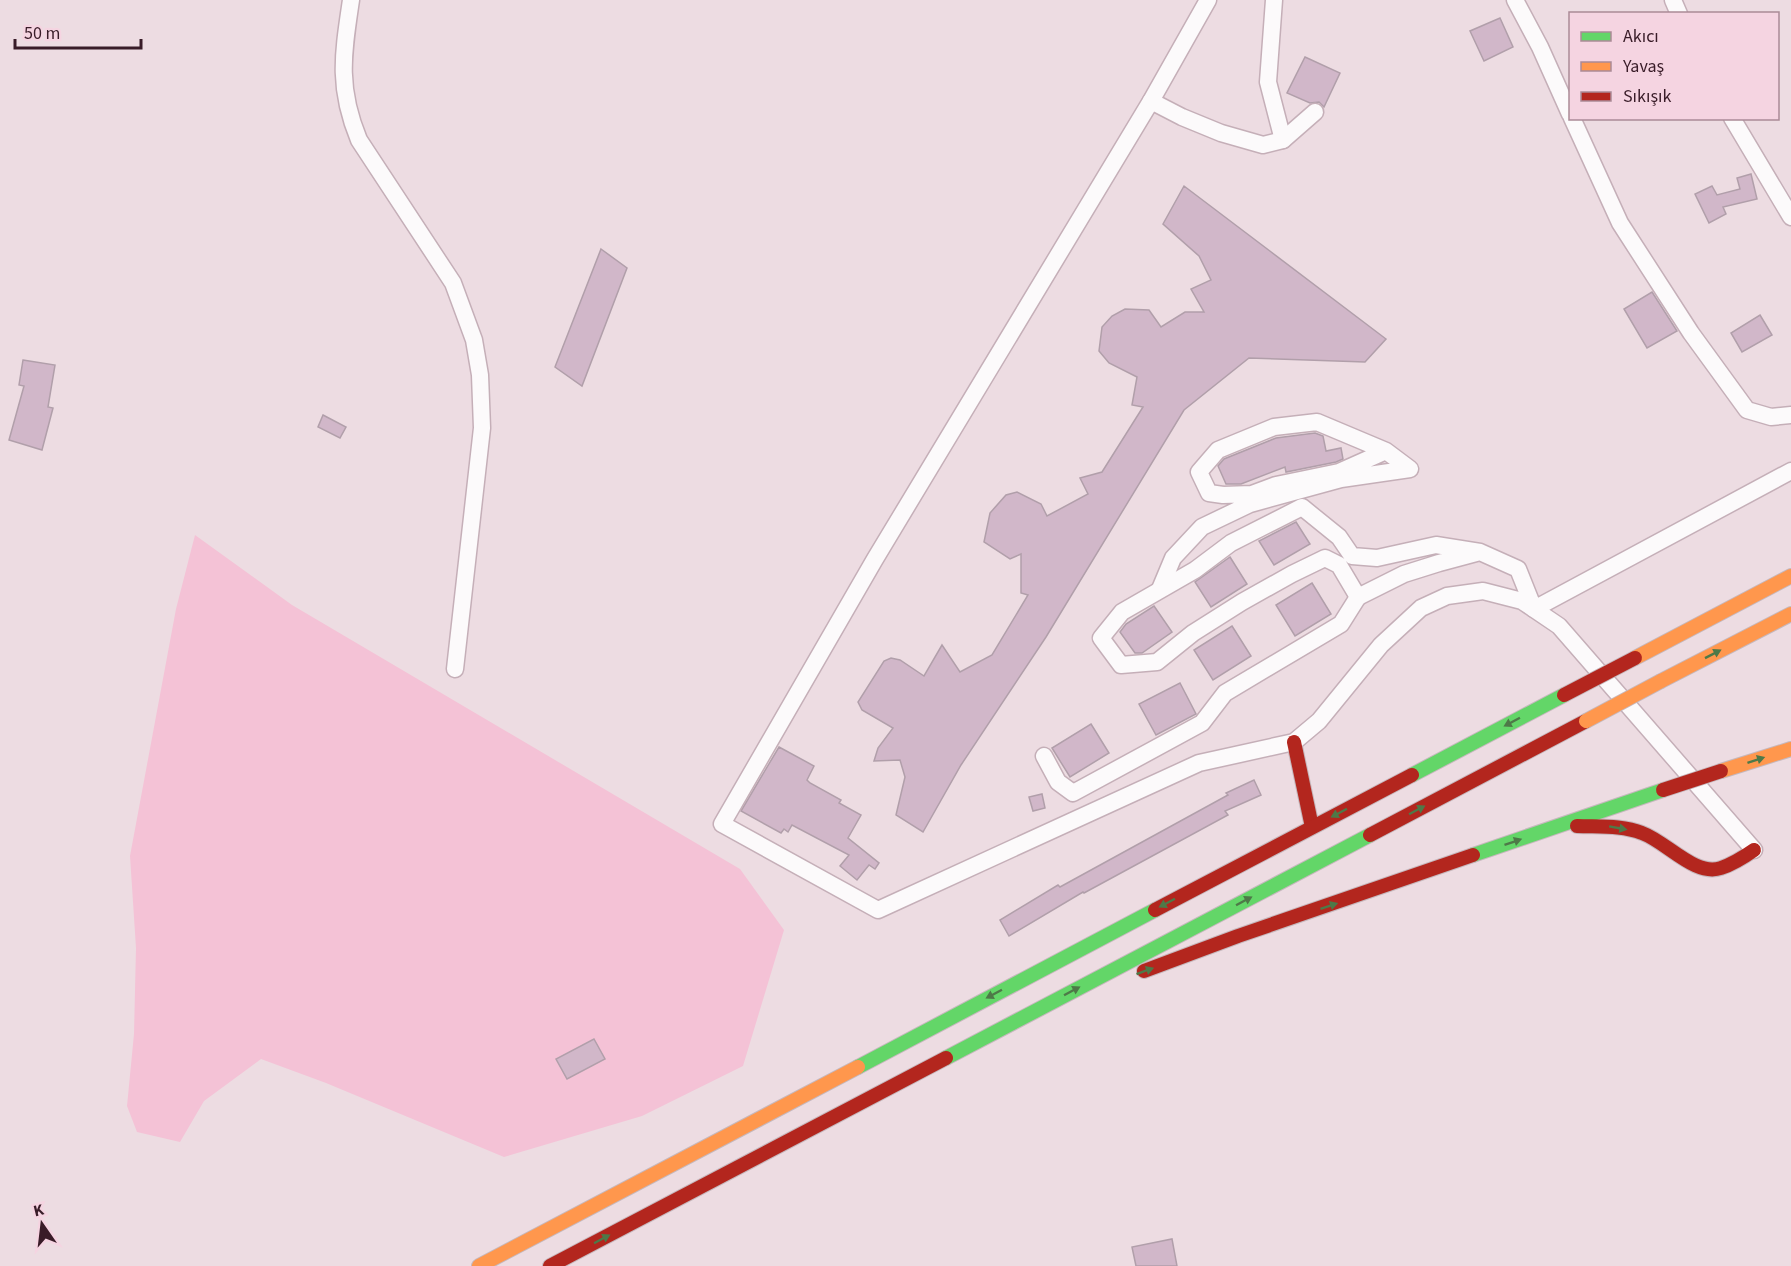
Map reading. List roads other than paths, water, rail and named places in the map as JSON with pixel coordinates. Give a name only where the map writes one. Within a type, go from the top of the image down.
[{"type":"highway","points":[[1650,650],[1791,565]]},
{"type":"highway","points":[[479,1266],[1791,576]]},
{"type":"highway","points":[[550,1266],[1791,614]]},
{"type":"highway","points":[[1294,742],[1312,827]]},
{"type":"highway","points":[[752,1160],[1129,977],[1238,936],[1662,790],[1791,749]]},
{"type":"highway","points":[[1559,826],[1613,827],[1648,835],[1700,870],[1716,871],[1734,864],[1754,850]]},
{"type":"street","points":[[351,0],[342,74],[351,120],[365,149],[453,284],[474,340],[480,375],[482,428],[455,669]]},
{"type":"street","points":[[1208,0],[1151,101],[875,559],[722,824],[878,910],[1199,763],[1294,742],[1319,722],[1381,645],[1421,608],[1447,596],[1484,591],[1522,600],[1559,626],[1754,850]]},
{"type":"street","points":[[1274,0],[1268,82],[1283,140]]},
{"type":"street","points":[[1515,0],[1540,47],[1569,112]]},
{"type":"street","points":[[1151,101],[1221,133],[1263,145],[1283,140],[1315,112]]},
{"type":"street","points":[[1573,120],[1620,223],[1691,333],[1747,410],[1772,417],[1791,415]]},
{"type":"street","points":[[1733,120],[1791,217]]},
{"type":"street","points":[[1160,590],[1173,558],[1202,527],[1250,504],[1341,479],[1410,469],[1386,451],[1317,422],[1274,427],[1218,450],[1199,472],[1209,492],[1223,495],[1252,494],[1276,485],[1339,472],[1386,451]]},
{"type":"street","points":[[1534,609],[1791,471]]},
{"type":"street","points":[[1358,597],[1339,565],[1325,558],[1242,602],[1193,633],[1157,662],[1121,665],[1101,638],[1122,612],[1195,570],[1231,543],[1302,507],[1339,537],[1352,556],[1377,558],[1436,545],[1480,552],[1518,569],[1534,609]]},
{"type":"street","points":[[1044,756],[1058,783],[1073,793],[1202,723],[1225,693],[1341,624],[1358,597],[1404,574],[1480,552]]}]
